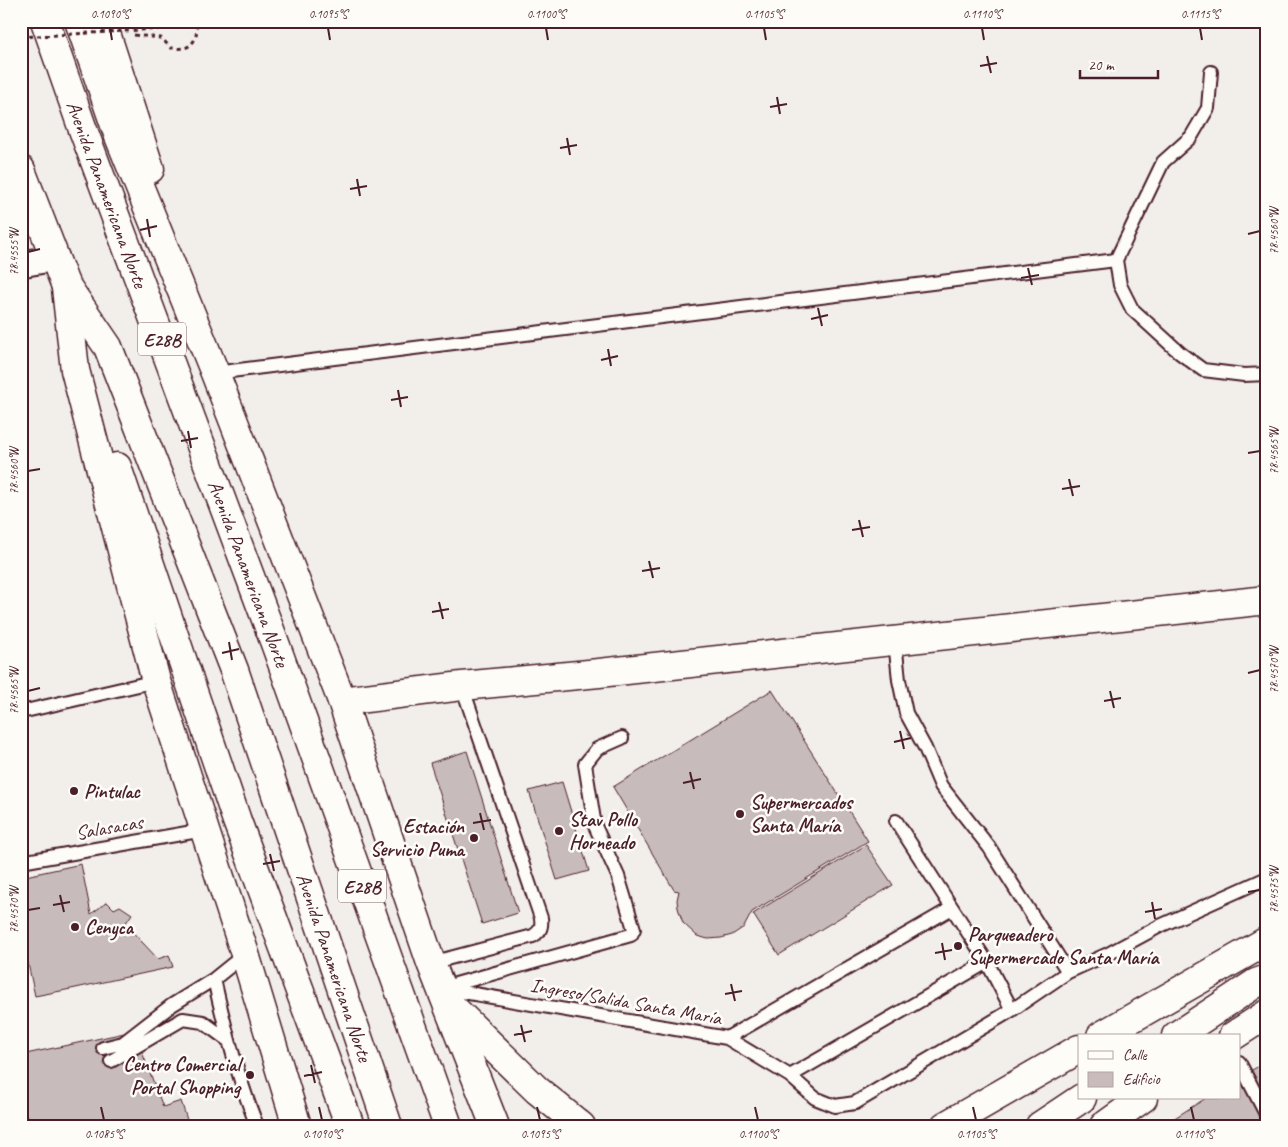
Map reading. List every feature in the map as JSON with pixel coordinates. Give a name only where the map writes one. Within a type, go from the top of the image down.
[{"type":"highway","name":"Avenida Panamericana Norte","points":[[45,21],[82,127],[276,646],[448,1126]]},
{"type":"highway","points":[[78,21],[118,134],[215,373],[342,701],[438,983],[495,1126]]},
{"type":"highway","points":[[102,21],[215,373]]},
{"type":"highway","name":"Avenida Panamericana Norte","points":[[21,170],[65,284],[108,347],[234,670],[388,1126]]},
{"type":"highway","points":[[65,284],[75,370],[156,681],[245,954],[297,1126]]},
{"type":"highway","points":[[75,370],[111,449],[237,822],[350,1126]]},
{"type":"highway","points":[[342,701],[462,686],[1267,600]]},
{"type":"highway","points":[[1105,1034],[1267,941]]},
{"type":"highway","points":[[1179,1034],[1256,983],[1267,979]]},
{"type":"highway","points":[[438,983],[537,1090],[581,1126]]},
{"type":"highway","points":[[1237,1034],[1267,1014]]},
{"type":"highway","points":[[945,1126],[1078,1049]]},
{"type":"highway","points":[[1040,1126],[1079,1100]]},
{"type":"highway","points":[[1104,1126],[1140,1100]]},
{"type":"street","points":[[21,264],[56,258]]},
{"type":"lane","points":[[1211,72],[1208,108],[1191,137],[1163,162],[1116,260],[1120,286],[1132,309],[1180,353],[1202,370],[1244,375],[1267,374]]},
{"type":"lane","points":[[215,373],[1116,260]]},
{"type":"lane","points":[[895,641],[899,680],[906,713],[941,786],[989,847],[1068,972]]},
{"type":"lane","points":[[21,712],[156,681]]},
{"type":"lane","points":[[438,983],[533,936],[542,927],[541,918],[462,686]]},
{"type":"lane","points":[[438,983],[631,935],[634,929],[618,876],[595,826],[586,764],[597,749],[622,738]]},
{"type":"lane","points":[[896,821],[988,962],[1012,1010]]},
{"type":"lane","name":"Salasacas","points":[[21,862],[204,830]]},
{"type":"lane","points":[[727,1038],[790,1076],[815,1098],[834,1106],[855,1103],[1012,1010],[1068,972],[1108,954],[1160,926],[1267,878]]},
{"type":"lane","name":"Ingreso/Salida Santa María","points":[[438,983],[727,1038],[952,908]]},
{"type":"lane","points":[[103,1048],[123,1043],[172,1005],[214,979],[245,954]]},
{"type":"lane","points":[[790,1076],[988,962]]},
{"type":"lane","points":[[214,979],[245,1096],[257,1126]]},
{"type":"lane","points":[[111,1061],[183,1019],[203,1022],[229,1041]]},
{"type":"lane","points":[[1240,1064],[1267,1116]]},
{"type":"path","points":[[21,37],[160,29],[163,21]]},
{"type":"path","points":[[161,38],[171,48],[186,48],[193,42],[197,33],[194,21]]},
{"type":"building","name":"Supermercados Santa María","points":[[772,690],[868,841],[752,912],[744,927],[732,935],[708,939],[697,936],[683,923],[677,900],[679,891],[674,890],[613,787]]},
{"type":"building","name":"Estación Servicio Puma","points":[[467,751],[518,913],[482,924],[430,763]]},
{"type":"building","name":"Stav Pollo Horneado","points":[[562,782],[589,871],[557,880],[529,791]]},
{"type":"building","name":"Supermercados Santa María","points":[[866,845],[893,885],[779,955],[753,914]]},
{"type":"building","name":"Cenyca","points":[[81,864],[91,914],[107,902],[114,909],[120,906],[132,914],[125,924],[158,959],[169,955],[173,967],[35,996],[21,931],[21,877]]},
{"type":"building","points":[[134,1031],[163,1107],[181,1101],[189,1126],[38,1126],[21,1111],[21,1055]]},
{"type":"building","points":[[1267,1061],[1267,1126],[1162,1126],[1203,1100],[1240,1100],[1240,1077]]},
{"type":"place","name":"Pintulac","points":[[74,791]]},
{"type":"place","name":"Supermercados Santa María","points":[[740,814]]},
{"type":"place","name":"Stav Pollo Horneado","points":[[559,831]]},
{"type":"place","name":"Estación Servicio Puma","points":[[474,838]]},
{"type":"place","name":"Cenyca","points":[[75,927]]},
{"type":"place","name":"Parqueadero Supermercado Santa María","points":[[958,946]]},
{"type":"place","name":"Centro Comercial Portal Shopping","points":[[250,1075]]}]
